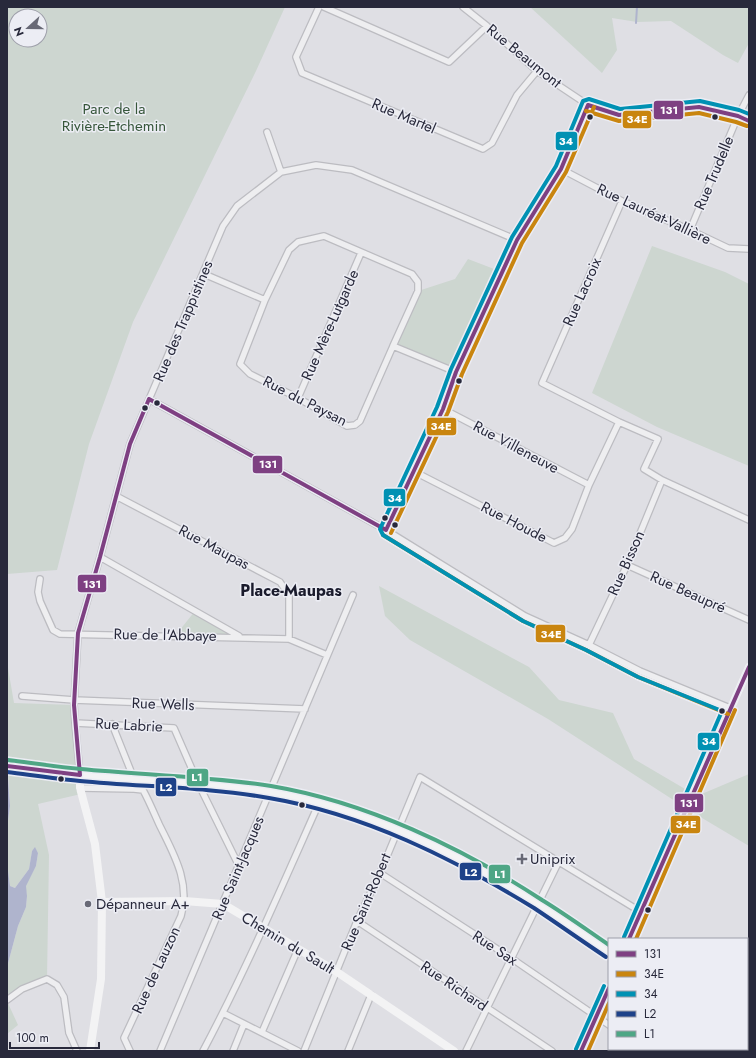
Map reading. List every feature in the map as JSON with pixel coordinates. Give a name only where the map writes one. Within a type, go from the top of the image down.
[{"type":"main road","points":[[7,766],[134,779],[198,782],[270,792],[319,803],[346,811],[414,836],[479,869],[538,904],[608,951]]},
{"type":"street","name":"Rue Martel","points":[[319,7],[296,57],[302,73],[483,149],[492,143],[517,95],[537,71]]},
{"type":"street","points":[[324,7],[449,62],[487,26]]},
{"type":"street","name":"Rue Beaumont","points":[[463,7],[487,26],[537,71],[588,105],[619,114],[699,107],[738,116],[749,121]]},
{"type":"street","name":"Rue Trudelle","points":[[690,230],[738,116],[749,95]]},
{"type":"street","points":[[386,530],[442,409],[456,372],[517,240],[561,169],[588,105]]},
{"type":"street","points":[[267,132],[281,172]]},
{"type":"street","name":"Rue des Trappistines","points":[[80,774],[74,722],[78,633],[130,444],[204,274],[223,226],[237,206],[281,172],[316,165],[352,170],[517,240]]},
{"type":"street","name":"Rue Lauréat-Vallière","points":[[561,169],[622,201],[728,248],[749,249]]},
{"type":"street","name":"Rue Lacroix","points":[[619,422],[542,382],[622,201]]},
{"type":"street","name":"Rue du Paysan","points":[[324,236],[412,274],[418,282],[418,291],[360,421],[354,425],[347,426],[298,398],[250,374],[240,364],[265,300],[289,250],[298,242],[324,236]]},
{"type":"street","name":"Rue Mère-Lutgarde","points":[[298,398],[361,253]]},
{"type":"street","points":[[204,274],[265,300]]},
{"type":"street","points":[[394,346],[456,372]]},
{"type":"street","points":[[149,399],[386,530],[525,616],[589,645],[640,671],[730,708]]},
{"type":"street","name":"Rue Villeneuve","points":[[442,409],[589,485]]},
{"type":"street","points":[[619,422],[658,439],[644,469],[662,480],[749,520]]},
{"type":"street","name":"Rue Houde","points":[[413,471],[554,543],[565,538],[572,529],[589,485],[619,422]]},
{"type":"street","name":"Rue Bisson","points":[[589,645],[627,565],[662,480]]},
{"type":"street","name":"Rue Maupas","points":[[116,496],[280,582],[289,595],[289,639]]},
{"type":"street","points":[[100,557],[241,637]]},
{"type":"street","name":"Rue Beaupré","points":[[627,565],[749,620]]},
{"type":"street","name":"Rue de l'Abbaye","points":[[40,579],[38,592],[40,601],[53,630],[60,634],[78,633],[289,639],[328,655]]},
{"type":"street","name":"Rue Saint-Jacques","points":[[163,1050],[353,595]]},
{"type":"street","points":[[629,938],[749,667]]},
{"type":"street","name":"Rue Wells","points":[[22,696],[74,700],[305,709]]},
{"type":"street","name":"Rue Labrie","points":[[74,722],[174,728],[198,782],[239,866]]},
{"type":"street","points":[[112,724],[134,779]]},
{"type":"street","points":[[80,774],[80,788],[95,844],[102,902],[101,979],[90,1051]]},
{"type":"street","name":"Rue Saint-Robert","points":[[304,1051],[357,921],[380,873],[420,777],[559,861]]},
{"type":"street","name":"Rue de Lauzon","points":[[80,788],[142,790],[180,869],[183,880],[184,901],[181,916],[124,1038],[130,1051]]},
{"type":"street","points":[[203,1051],[264,928],[319,803]]},
{"type":"street","points":[[466,1051],[486,1007],[559,861],[641,912]]},
{"type":"street","name":"Rue Sax","points":[[380,873],[511,958],[608,1024]]},
{"type":"street","name":"Chemin du Sault","points":[[102,902],[184,901],[223,904],[337,972],[454,1051]]},
{"type":"street","name":"Rue Richard","points":[[357,921],[552,1051]]},
{"type":"street","points":[[262,1032],[298,949]]},
{"type":"street","points":[[7,1000],[22,989],[48,979],[57,985],[64,997],[69,1033],[77,1051]]},
{"type":"street","points":[[582,1051],[608,990]]},
{"type":"street","points":[[348,1051],[371,995]]},
{"type":"street","points":[[223,1013],[298,1051]]},
{"type":"street","points":[[233,1051],[244,1024]]},
{"type":"green space","name":"Parc de la Rivière-Etchemin","points":[[7,7],[285,7],[256,71],[133,322],[89,444],[57,570],[7,574]]},
{"type":"green space","points":[[530,7],[749,7],[749,43],[738,63],[671,21],[637,22],[612,18],[617,50],[602,73]]},
{"type":"green space","points":[[652,246],[725,272],[749,284],[749,466],[657,427],[592,393]]},
{"type":"green space","points":[[468,259],[502,272],[456,372],[393,346],[418,291],[455,279]]},
{"type":"green space","points":[[379,586],[529,667],[559,700],[613,713],[634,759],[697,796],[749,774],[749,846],[692,812],[548,719],[410,640],[385,616]]},
{"type":"green space","points":[[195,611],[241,637],[175,636]]},
{"type":"green space","points":[[7,662],[14,703],[74,705],[81,794],[38,804],[49,855],[47,979],[22,989],[7,1000],[7,967],[18,926],[26,907],[27,896],[25,886],[36,866],[38,853],[35,848],[32,851],[29,869],[15,888],[10,886],[7,863],[7,828],[10,806],[8,773],[77,774],[7,756]]},
{"type":"green space","points":[[7,1001],[18,1025],[7,1034]]},
{"type":"water","points":[[7,766],[10,806],[7,828]]},
{"type":"water","points":[[35,847],[38,853],[36,866],[26,886],[26,907],[18,926],[7,967],[7,863],[10,886],[15,888],[29,869],[32,851]]},
{"type":"waterway","points":[[636,23],[637,7]]},
{"type":"transit line","name":"34","points":[[624,937],[722,711],[638,677],[586,650],[523,621],[383,535],[380,529],[437,407],[451,369],[512,237],[556,166],[583,101],[589,99],[620,109],[700,101],[739,110],[749,114]]},
{"type":"transit line","name":"131","points":[[588,105],[619,115],[699,107],[738,116],[749,121]]},
{"type":"transit line","name":"131","points":[[386,530],[443,409],[456,372],[517,240],[561,169],[588,105]]},
{"type":"transit line","name":"34E","points":[[391,533],[448,412],[462,374],[522,243],[566,172],[594,107]]},
{"type":"transit line","name":"34E","points":[[586,111],[619,121],[699,113],[747,126]]},
{"type":"transit line","name":"131","points":[[149,399],[386,530]]},
{"type":"transit line","name":"131","points":[[80,775],[74,705],[78,633],[130,444],[149,399]]},
{"type":"transit line","name":"34E","points":[[383,535],[523,621],[586,650],[638,677],[728,714]]},
{"type":"transit line","name":"131","points":[[629,938],[749,667]]},
{"type":"transit line","name":"34E","points":[[636,938],[735,710]]},
{"type":"transit line","name":"L1","points":[[8,760],[72,768],[200,778],[271,786],[307,793],[342,803],[412,829],[479,862],[551,905],[608,944]]},
{"type":"transit line","name":"131","points":[[7,766],[80,775]]},
{"type":"transit line","name":"L2","points":[[7,772],[71,780],[199,789],[246,794],[304,805],[339,815],[406,840],[471,872],[534,908],[606,957]]},
{"type":"transit line","name":"34","points":[[576,1049],[604,986]]},
{"type":"transit line","name":"131","points":[[581,1051],[608,990]]},
{"type":"transit line","name":"34E","points":[[588,1051],[608,1005]]},
{"type":"place","name":"Uniprix","points":[[522,859]]},
{"type":"place","name":"Dépanneur A+","points":[[88,904]]},
{"type":"district","name":"Place-Maupas","points":[[291,590]]}]
